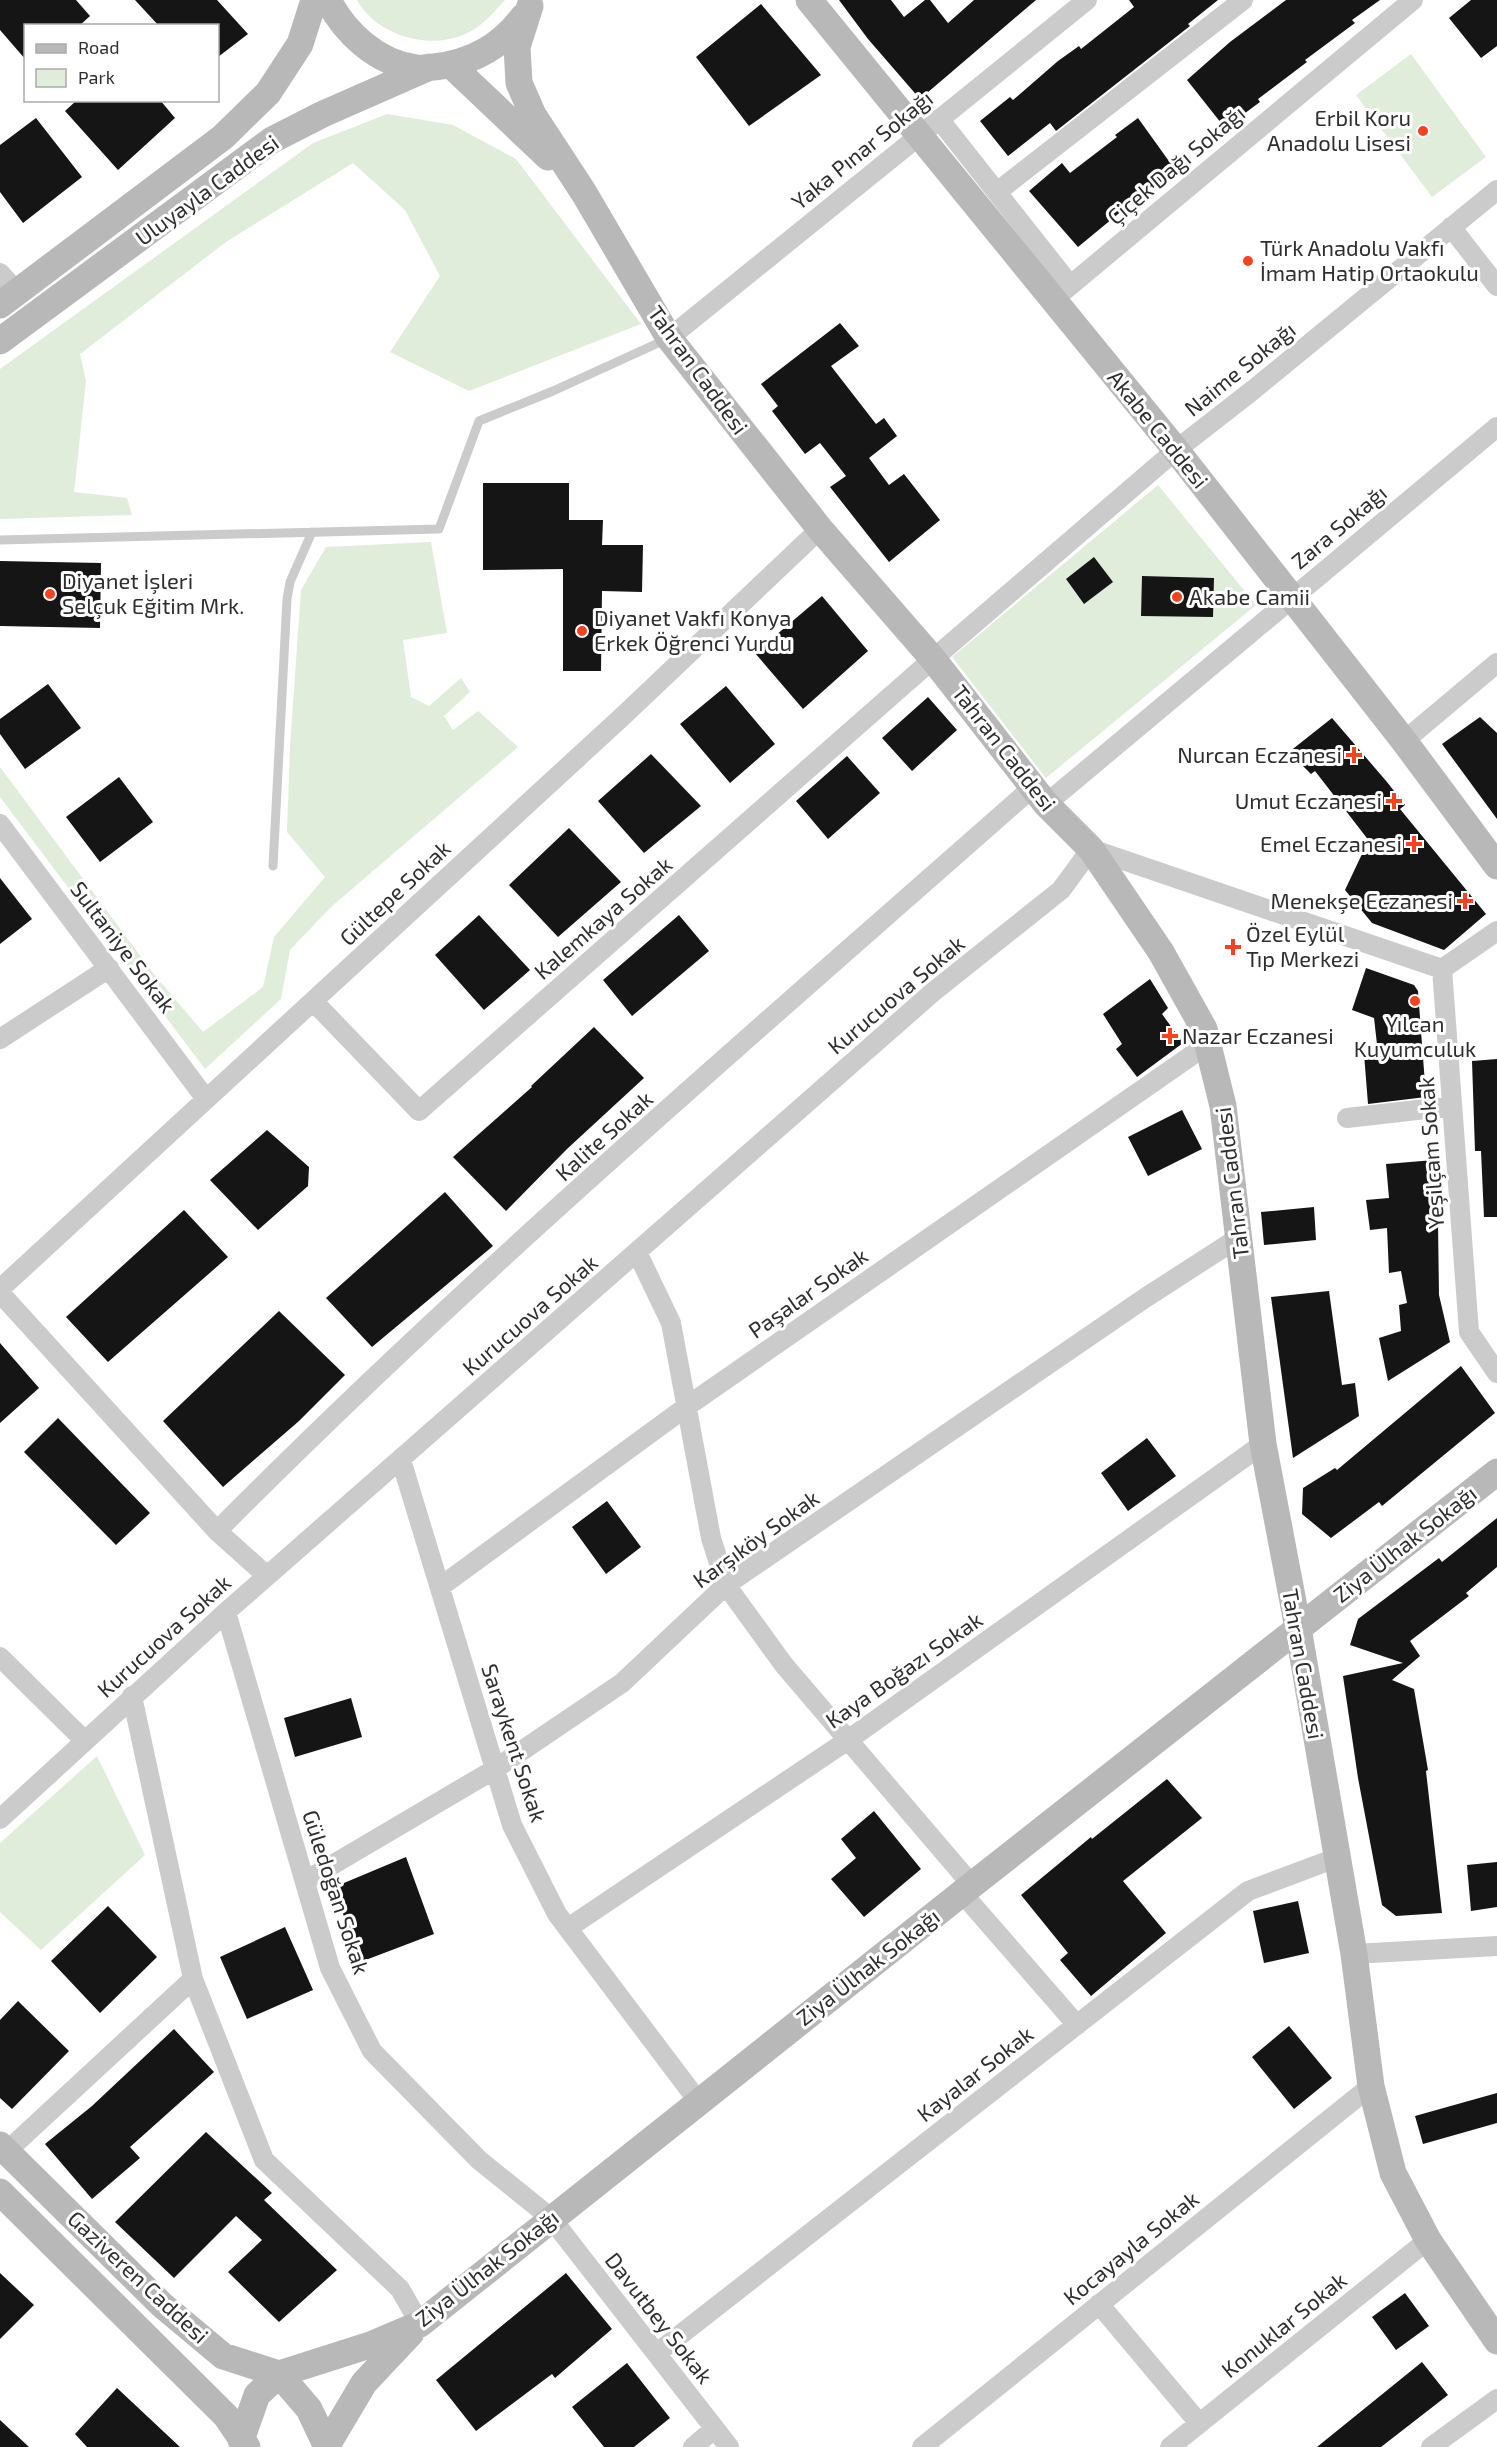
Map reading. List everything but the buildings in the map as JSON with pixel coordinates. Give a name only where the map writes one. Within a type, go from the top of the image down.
[{"type":"street","name":"Uluyayla Caddesi","points":[[6,290],[223,137],[268,93],[300,44],[314,0]]},
{"type":"street","points":[[328,0],[338,19],[359,42],[386,58],[416,68],[440,66]]},
{"type":"street","name":"Akabe Caddesi","points":[[809,0],[918,135],[1062,292],[1176,450],[1404,741],[1497,866]]},
{"type":"street","name":"Yaka Pınar Sokağı","points":[[669,338],[1087,0]]},
{"type":"street","points":[[997,192],[1243,0]]},
{"type":"street","name":"Çiçek Dağı Sokağı","points":[[1062,292],[1413,0]]},
{"type":"street","name":"Uluyayla Caddesi","points":[[0,341],[272,140],[322,114],[440,66],[483,54],[511,32],[531,3]]},
{"type":"street","name":"Tahran Caddesi","points":[[531,3],[517,47],[519,83],[533,115],[584,193],[669,338],[820,529],[933,658],[1039,796],[1091,849],[1161,952],[1204,1029],[1223,1106],[1263,1444],[1298,1628],[1354,1954],[1371,2086],[1393,2173],[1428,2240],[1497,2341]]},
{"type":"street","name":"Tahran Caddesi","points":[[440,66],[584,193]]},
{"type":"street","points":[[939,119],[997,192],[1062,292]]},
{"type":"street","name":"Naime Sokağı","points":[[933,658],[1176,450],[1262,383],[1497,189]]},
{"type":"street","points":[[1451,227],[1497,286]]},
{"type":"street","name":"Zara Sokağı","points":[[1039,796],[1291,598],[1497,427]]},
{"type":"street","name":"Gültepe Sokak","points":[[0,1288],[624,716],[820,529]]},
{"type":"street","name":"Kalemkaya Sokak","points":[[313,1001],[419,1111],[933,658]]},
{"type":"street","points":[[1404,741],[1497,663]]},
{"type":"street","name":"Kalite Sokak","points":[[217,1532],[284,1464],[499,1262],[1039,796]]},
{"type":"street","name":"Sultaniye Sokak","points":[[0,824],[206,1099]]},
{"type":"street","points":[[1091,849],[1442,969],[1497,930]]},
{"type":"street","name":"Kurucuova Sokak","points":[[0,1819],[226,1612],[933,992],[1061,890],[1091,849]]},
{"type":"street","points":[[0,1039],[109,968]]},
{"type":"street","name":"Yeşilçam Sokak","points":[[1442,969],[1469,1332],[1497,1373]]},
{"type":"street","name":"Paşalar Sokak","points":[[440,1587],[686,1407],[1208,1044]]},
{"type":"street","points":[[1347,1118],[1452,1106]]},
{"type":"street","name":"Karşıköy Sokak","points":[[305,1881],[495,1769],[622,1683],[726,1585],[1145,1298],[1239,1238]]},
{"type":"street","points":[[637,1252],[671,1323],[711,1538],[726,1585],[784,1665],[848,1740],[1077,2025]]},
{"type":"street","points":[[0,1293],[217,1532],[267,1576]]},
{"type":"street","name":"Kaya Boğazı Sokak","points":[[568,1928],[848,1740],[1263,1444]]},
{"type":"street","name":"Saraykent Sokak","points":[[401,1460],[512,1825],[557,1914],[699,2101]]},
{"type":"street","name":"Ziya Ülhak Sokağı","points":[[244,2444],[257,2395],[279,2374],[373,2344],[420,2324],[551,2218],[1497,1472]]},
{"type":"street","name":"Güledoğan Sokak","points":[[226,1612],[330,1968],[372,2051],[479,2160],[551,2218]]},
{"type":"street","points":[[0,1657],[85,1741]]},
{"type":"street","points":[[132,1696],[193,1979],[264,2160],[400,2289],[420,2324],[364,2383],[327,2447]]},
{"type":"street","name":"Kayalar Sokak","points":[[657,2353],[1248,1891],[1336,1858]]},
{"type":"street","points":[[1354,1954],[1497,1946]]},
{"type":"street","points":[[3,2148],[193,1979]]},
{"type":"street","name":"Kocayayla Sokak","points":[[924,2447],[1371,2086]]},
{"type":"street","name":"Gaziveren Caddesi","points":[[3,2148],[162,2305],[214,2349],[223,2356],[279,2374]]},
{"type":"street","name":"Gaziveren Caddesi","points":[[0,2192],[226,2416],[244,2444]]},
{"type":"street","name":"Davutbey Sokak","points":[[551,2218],[729,2447]]},
{"type":"street","name":"Konuklar Sokak","points":[[1170,2447],[1428,2240]]},
{"type":"street","points":[[1099,2304],[1199,2423]]},
{"type":"street","points":[[279,2374],[309,2409],[327,2447]]},
{"type":"street","points":[[1431,2447],[1497,2398]]},
{"type":"street","points":[[693,2447],[714,2429]]},
{"type":"lane","points":[[0,540],[440,529],[479,421],[553,391],[669,338]]},
{"type":"lane","points":[[273,866],[287,598],[290,582],[312,532]]},
{"type":"green space","points":[[357,0],[505,0],[475,29],[463,35],[434,41],[419,40],[389,30],[366,12]]},
{"type":"green space","points":[[1411,54],[1486,157],[1432,197],[1356,95]]},
{"type":"green space","points":[[387,114],[453,125],[516,159],[641,324],[469,391],[390,352],[440,276],[405,210],[353,163],[226,242],[80,354],[86,381],[74,492],[127,498],[132,515],[0,519],[0,369],[313,143]]},
{"type":"green space","points":[[1158,485],[1256,605],[1046,778],[952,657]]},
{"type":"green space","points":[[431,542],[447,633],[403,640],[411,697],[429,706],[461,678],[470,692],[444,716],[453,730],[478,711],[518,747],[331,907],[290,950],[281,999],[205,1069],[0,797],[0,767],[153,973],[203,1032],[263,987],[274,937],[325,877],[287,832],[290,746],[301,590],[326,547]]},
{"type":"green space","points":[[97,1756],[145,1855],[41,1950],[0,1912],[0,1843]]},
{"type":"place","name":"Erbil Koru Anadolu Lisesi","points":[[1423,131]]},
{"type":"place","name":"Türk Anadolu Vakfı İmam Hatip Ortaokulu","points":[[1248,261]]},
{"type":"place","name":"Diyanet İşleri Selçuk Eğitim Mrk.","points":[[50,594]]},
{"type":"place","name":"Akabe Camii","points":[[1177,597]]},
{"type":"place","name":"Diyanet Vakfı Konya Erkek Öğrenci Yurdu","points":[[582,631]]},
{"type":"place","name":"Nurcan Eczanesi","points":[[1354,755]]},
{"type":"place","name":"Umut Eczanesi","points":[[1394,801]]},
{"type":"place","name":"Emel Eczanesi","points":[[1414,844]]},
{"type":"place","name":"Menekşe Eczanesi","points":[[1465,901]]},
{"type":"place","name":"Özel Eylül Tıp Merkezi","points":[[1233,947]]},
{"type":"place","name":"Yılcan Kuyumculuk","points":[[1415,1001]]},
{"type":"place","name":"Nazar Eczanesi","points":[[1170,1036]]}]
